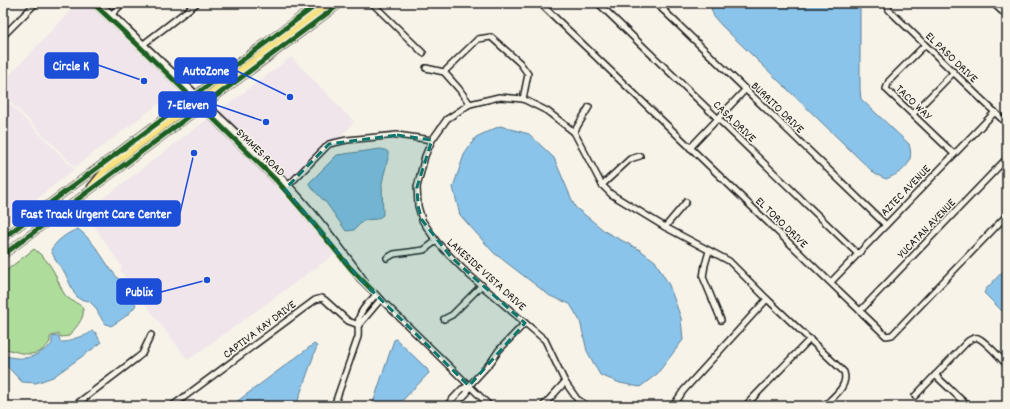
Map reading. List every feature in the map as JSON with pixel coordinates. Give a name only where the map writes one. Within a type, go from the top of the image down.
[{"type":"main road","points":[[3,255],[86,193],[319,3]]},
{"type":"main road","points":[[199,101],[323,8],[326,3]]},
{"type":"main road","points":[[324,15],[334,3]]},
{"type":"main road","points":[[3,238],[341,3]]},
{"type":"street","points":[[3,36],[36,3]]},
{"type":"street","name":"SYMMES ROAD","points":[[93,3],[142,45]]},
{"type":"street","name":"SYMMES ROAD","points":[[100,3],[320,221],[376,295],[490,406]]},
{"type":"street","points":[[112,14],[123,3]]},
{"type":"street","points":[[142,45],[197,3]]},
{"type":"street","points":[[372,3],[423,53]]},
{"type":"street","name":"EL TORO DRIVE","points":[[540,3],[886,336],[892,335],[1007,215]]},
{"type":"street","name":"CASA DRIVE","points":[[598,3],[858,254]]},
{"type":"street","name":"BURRITO DRIVE","points":[[656,3],[886,225]]},
{"type":"street","points":[[663,10],[669,3]]},
{"type":"street","name":"EL PASO DRIVE","points":[[887,3],[889,10],[1007,124]]},
{"type":"street","points":[[993,3],[1007,16]]},
{"type":"street","points":[[444,72],[478,39],[491,37],[520,63],[528,74],[523,99]]},
{"type":"street","name":"TACO WAY","points":[[925,45],[888,81],[886,89],[954,154]]},
{"type":"street","points":[[426,68],[444,72],[470,104]]},
{"type":"street","points":[[913,114],[954,72]]},
{"type":"street","points":[[690,148],[746,90]]},
{"type":"street","name":"LAKESIDE VISTA DRIVE","points":[[588,406],[577,399],[565,382],[545,340],[468,274],[436,241],[422,220],[418,206],[417,187],[425,156],[432,140],[447,119],[470,104],[499,97],[523,99],[547,111],[574,132],[602,185],[611,194],[665,227],[729,261],[840,368],[845,377],[843,386],[824,406]]},
{"type":"street","points":[[574,132],[589,107]]},
{"type":"street","name":"AZTEC AVENUE","points":[[831,282],[995,112]]},
{"type":"street","points":[[287,187],[329,144],[347,140],[397,135],[432,140]]},
{"type":"street","points":[[602,185],[630,159],[640,156]]},
{"type":"street","name":"YUCATAN AVENUE","points":[[860,311],[1007,158]]},
{"type":"street","points":[[665,227],[686,202]]},
{"type":"street","points":[[387,258],[394,254],[424,250],[436,241]]},
{"type":"street","points":[[710,251],[703,276],[721,320]]},
{"type":"street","points":[[444,319],[452,315],[482,286]]},
{"type":"street","points":[[334,406],[358,337],[359,317],[376,295]]},
{"type":"street","name":"CAPTIVA KAY DRIVE","points":[[172,406],[315,300],[322,298],[348,321],[359,325]]},
{"type":"street","points":[[359,325],[381,299]]},
{"type":"street","points":[[673,406],[684,390],[767,299]]},
{"type":"street","points":[[446,406],[462,389],[469,386],[526,323]]},
{"type":"street","points":[[74,406],[142,354],[151,335]]},
{"type":"street","points":[[915,396],[968,341],[973,338],[978,338],[984,342],[1007,365]]},
{"type":"street","points":[[745,406],[810,339]]},
{"type":"street","points":[[935,375],[968,406]]},
{"type":"street","points":[[543,406],[565,382]]},
{"type":"street","points":[[454,406],[467,393],[469,386]]},
{"type":"highlighted area","points":[[397,135],[432,140],[417,187],[418,206],[422,220],[451,257],[525,323],[469,386],[360,279],[285,189],[329,144]]},
{"type":"shaded area","points":[[78,3],[90,3],[178,89],[75,167],[3,94],[3,82]]},
{"type":"shaded area","points":[[291,57],[354,122],[338,140],[328,143],[289,182],[218,112]]},
{"type":"shaded area","points":[[3,97],[74,169],[3,226]]},
{"type":"shaded area","points":[[209,118],[286,195],[335,254],[188,360],[120,271],[122,267],[85,212]]},
{"type":"green space","points":[[34,249],[46,260],[65,295],[82,308],[83,313],[79,324],[69,336],[61,337],[59,334],[51,336],[50,342],[45,348],[34,354],[28,354],[3,348],[3,273]]},
{"type":"water","points":[[713,3],[860,3],[861,99],[909,144],[910,157],[906,166],[898,173],[886,179],[875,174],[722,26],[714,17],[711,8]]},
{"type":"water","points":[[500,126],[529,134],[554,158],[575,207],[606,232],[640,250],[655,261],[669,285],[681,318],[683,340],[657,374],[640,387],[620,383],[600,375],[587,351],[580,321],[570,304],[550,296],[494,253],[460,215],[453,187],[464,155],[476,137]]},
{"type":"water","points":[[380,149],[388,152],[382,183],[383,215],[377,219],[364,220],[354,230],[346,231],[327,204],[309,185],[309,183],[337,155]]},
{"type":"water","points":[[78,229],[95,246],[136,305],[125,317],[111,326],[104,323],[95,307],[89,301],[79,299],[74,293],[65,273],[56,261],[51,250],[63,237]]},
{"type":"water","points":[[1007,267],[1007,316],[984,293]]},
{"type":"water","points":[[92,331],[96,333],[101,343],[53,377],[36,383],[22,382],[3,362],[3,355],[24,358],[41,352],[52,344],[52,337],[59,336],[60,342],[66,342],[86,335]]},
{"type":"water","points":[[396,339],[427,369],[429,373],[397,406],[372,406],[394,340]]},
{"type":"water","points":[[314,344],[317,346],[296,406],[231,406]]},
{"type":"cycle path","points":[[93,3],[277,181],[351,269],[372,290]]},
{"type":"cycle path","points":[[3,238],[319,3]]},
{"type":"cycle path","points":[[3,255],[341,3]]},
{"type":"place","name":"Circle K","points":[[144,81]]},
{"type":"place","name":"AutoZone","points":[[290,97]]},
{"type":"place","name":"7-Eleven","points":[[266,122]]},
{"type":"place","name":"Fast Track Urgent Care Center","points":[[194,153]]},
{"type":"place","name":"Publix","points":[[207,280]]}]
